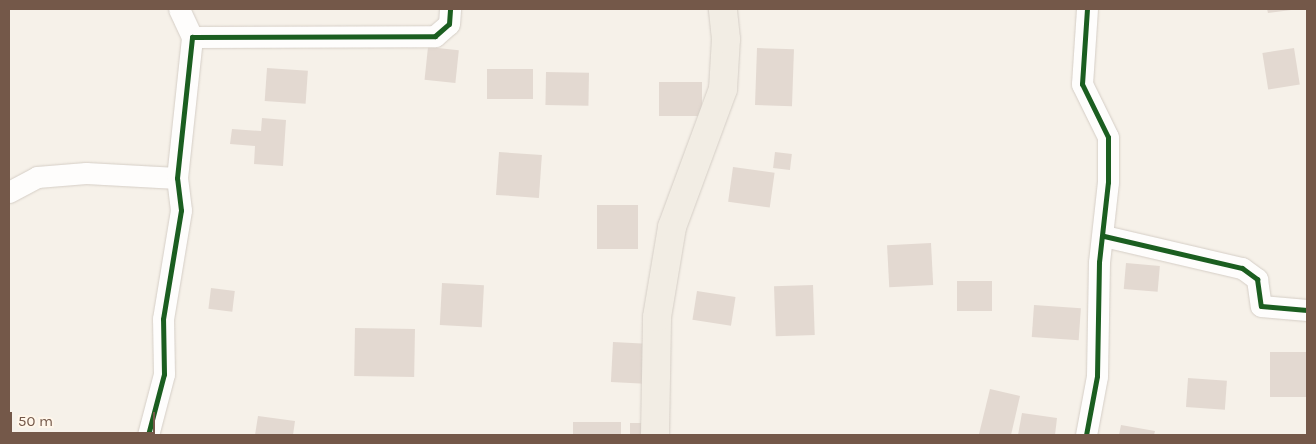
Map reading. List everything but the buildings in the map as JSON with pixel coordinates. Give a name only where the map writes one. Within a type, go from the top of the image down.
[{"type":"main road","points":[[656,435],[657,317],[672,227],[723,89],[726,40],[723,9]]},
{"type":"street","points":[[148,435],[164,374],[163,320],[180,210],[177,178],[192,38],[178,9]]},
{"type":"street","points":[[192,38],[435,36],[449,24],[450,9]]},
{"type":"street","points":[[1086,435],[1097,376],[1096,319],[1104,236],[1108,138],[1082,84],[1087,9]]},
{"type":"street","points":[[9,192],[37,177],[86,172],[177,178]]},
{"type":"street","points":[[1104,236],[1242,268],[1257,279],[1261,306],[1307,310]]},
{"type":"cycle path","points":[[148,435],[164,374],[163,319],[181,210],[177,178],[192,37],[435,36],[449,24],[450,9]]},
{"type":"cycle path","points":[[1086,435],[1097,376],[1099,262],[1108,182],[1108,137],[1082,84],[1087,9]]},
{"type":"cycle path","points":[[1104,236],[1242,268],[1257,279],[1261,306],[1307,310]]}]
